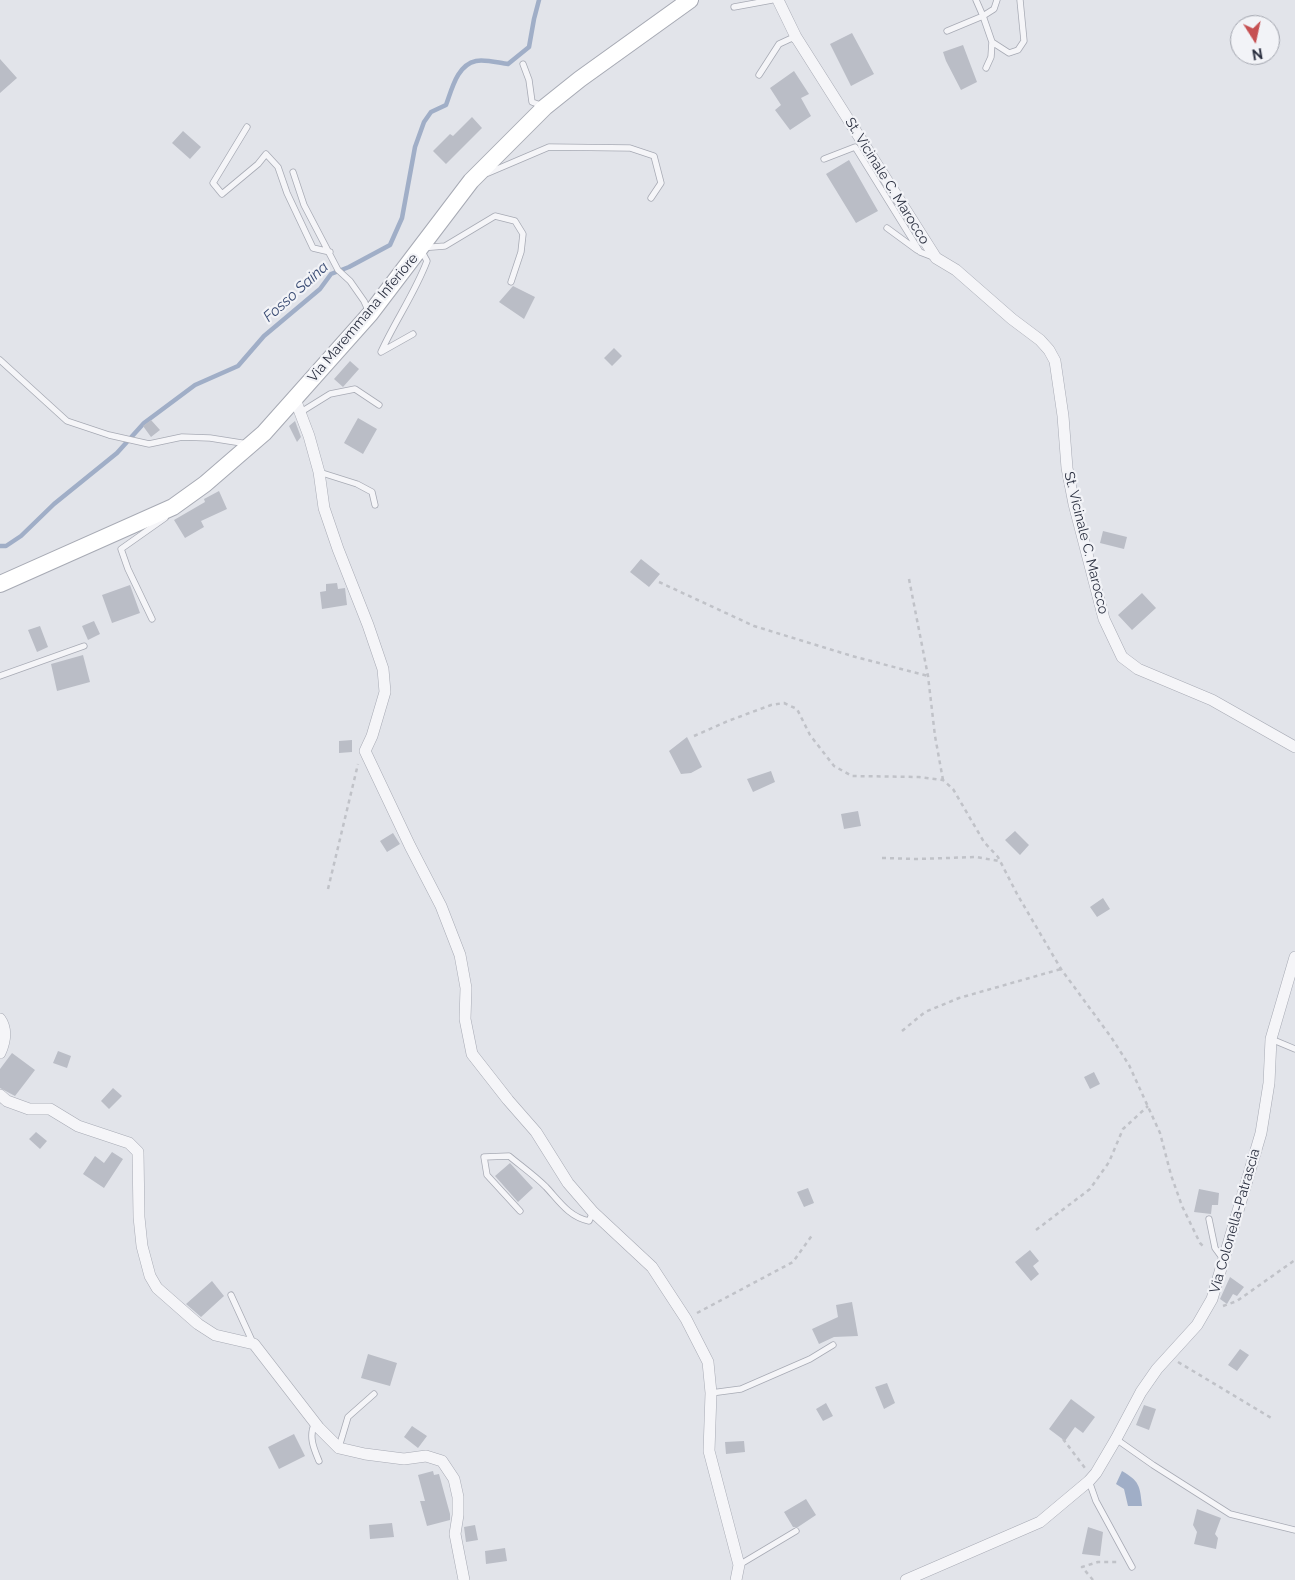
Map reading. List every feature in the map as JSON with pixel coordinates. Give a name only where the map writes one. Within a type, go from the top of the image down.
[{"type":"main road","name":"Via Maremmana Inferiore","points":[[0,584],[173,507],[205,484],[298,406],[471,181],[545,107],[686,1]]},
{"type":"street","name":"St. Vicinale C. Marocco","points":[[778,0],[796,37],[804,46],[936,258],[956,270],[1012,319],[1040,340],[1049,350],[1055,361],[1063,416],[1067,468],[1074,504],[1104,619],[1122,657],[1138,669],[1212,700],[1295,747]]},
{"type":"street","points":[[298,406],[319,472],[324,508],[368,625],[382,669],[385,692],[372,736],[365,751],[441,906],[460,955],[466,988],[465,1018],[472,1054],[536,1132],[568,1183],[593,1212],[652,1267],[686,1319],[708,1362],[711,1393],[709,1451],[739,1565],[736,1580]]},
{"type":"street","name":"Via Colonella-Patrascia","points":[[906,1580],[1040,1522],[1090,1480],[1116,1439],[1141,1392],[1157,1369],[1198,1324],[1212,1299],[1222,1270],[1223,1260],[1260,1133],[1269,1083],[1271,1039],[1295,957]]},
{"type":"street","points":[[0,1019],[4,1025],[4,1044],[0,1053]]},
{"type":"street","points":[[0,1095],[8,1101],[29,1109],[50,1109],[78,1126],[129,1143],[138,1152],[139,1217],[142,1246],[150,1276],[157,1288],[198,1324],[215,1335],[254,1344],[315,1423],[338,1448],[404,1460],[426,1456],[442,1461],[454,1479],[458,1497],[455,1534],[464,1580]]},
{"type":"lane","points":[[734,7],[772,0]]},
{"type":"lane","points":[[976,0],[992,42],[991,57],[986,68]]},
{"type":"lane","points":[[947,31],[983,16],[994,9],[997,0]]},
{"type":"lane","points":[[992,42],[1009,53],[1018,50],[1021,46],[1024,41],[1020,0]]},
{"type":"lane","points":[[759,75],[779,44],[792,38],[804,46]]},
{"type":"lane","points":[[523,64],[529,80],[532,102],[545,107]]},
{"type":"lane","points":[[247,127],[213,183],[222,194],[258,164],[266,154],[278,167],[287,193],[313,248],[330,252]]},
{"type":"lane","points":[[471,181],[549,147],[630,148],[654,156],[660,183],[652,198]]},
{"type":"lane","points":[[824,159],[855,147],[920,252]]},
{"type":"lane","points":[[293,172],[304,205],[338,270],[350,281],[364,301],[370,314]]},
{"type":"lane","points":[[412,334],[381,352],[392,326],[420,280],[427,261],[420,248],[446,246],[496,216],[514,221],[523,234],[521,252],[511,282]]},
{"type":"lane","points":[[887,228],[920,252],[936,258]]},
{"type":"lane","points":[[0,360],[67,421],[130,441],[149,444],[182,437],[210,438],[250,445]]},
{"type":"lane","points":[[298,406],[330,394],[355,390],[379,405]]},
{"type":"lane","points":[[319,472],[357,484],[372,492],[375,505]]},
{"type":"lane","points":[[152,619],[121,550],[165,518],[173,507]]},
{"type":"lane","points":[[0,676],[84,646]]},
{"type":"lane","points":[[1271,1039],[1295,1049]]},
{"type":"lane","points":[[520,1211],[487,1175],[484,1157],[510,1156],[545,1187],[561,1205],[579,1219],[589,1221],[593,1212]]},
{"type":"lane","points":[[1209,1219],[1214,1248],[1223,1260]]},
{"type":"lane","points":[[231,1295],[254,1344]]},
{"type":"lane","points":[[711,1393],[741,1389],[810,1359],[833,1345]]},
{"type":"lane","points":[[338,1448],[348,1417],[374,1394]]},
{"type":"lane","points":[[315,1423],[311,1430],[313,1446],[319,1461]]},
{"type":"lane","points":[[1116,1439],[1230,1514],[1295,1530]]},
{"type":"lane","points":[[1090,1480],[1096,1501],[1131,1565]]},
{"type":"lane","points":[[739,1565],[796,1532]]},
{"type":"path","points":[[909,579],[928,676],[935,736],[943,780]]},
{"type":"path","points":[[659,582],[754,626],[852,656],[928,676]]},
{"type":"path","points":[[694,736],[762,708],[784,703],[797,710],[810,735],[834,766],[852,776],[918,777],[943,780],[953,789],[984,842],[998,857],[1061,969],[1129,1065],[1160,1133],[1171,1175],[1182,1206],[1200,1243],[1205,1248]]},
{"type":"path","points":[[328,889],[350,793],[358,764],[365,751]]},
{"type":"path","points":[[882,858],[976,857],[999,861]]},
{"type":"path","points":[[902,1031],[925,1012],[960,998],[1061,969]]},
{"type":"path","points":[[1036,1230],[1090,1189],[1109,1162],[1123,1129],[1148,1106]]},
{"type":"path","points":[[686,1319],[793,1262],[813,1234]]},
{"type":"path","points":[[1205,1312],[1237,1301],[1295,1260]]},
{"type":"path","points":[[1169,1356],[1273,1420]]},
{"type":"path","points":[[1063,1440],[1090,1480]]},
{"type":"path","points":[[1093,1580],[1082,1567],[1098,1562],[1131,1565]]},
{"type":"water","points":[[1122,1471],[1138,1484],[1142,1506],[1128,1506],[1124,1489],[1116,1484]]},
{"type":"building","points":[[852,33],[874,74],[851,86],[830,44]]},
{"type":"building","points":[[963,45],[977,82],[961,90],[943,52]]},
{"type":"building","points":[[0,59],[17,78],[0,93]]},
{"type":"building","points":[[794,71],[809,94],[801,98],[811,116],[790,130],[775,110],[781,105],[770,88]]},
{"type":"building","points":[[472,117],[482,128],[446,164],[433,151],[450,134],[453,136]]},
{"type":"building","points":[[183,131],[201,147],[190,159],[172,143]]},
{"type":"building","points":[[849,160],[878,211],[856,223],[826,174]]},
{"type":"building","points":[[513,286],[535,297],[524,319],[499,302]]},
{"type":"building","points":[[614,348],[622,356],[612,366],[604,358]]},
{"type":"building","points":[[350,361],[359,369],[343,387],[334,379]]},
{"type":"building","points":[[358,418],[377,429],[363,454],[344,443]]},
{"type":"building","points":[[151,420],[160,430],[151,437],[143,426]]},
{"type":"building","points":[[295,421],[301,437],[297,442],[289,426]]},
{"type":"building","points":[[219,491],[227,509],[201,521],[204,527],[185,538],[174,520],[205,502],[204,499]]},
{"type":"building","points":[[1103,531],[1127,537],[1124,549],[1100,543]]},
{"type":"building","points":[[641,559],[660,574],[649,587],[630,572]]},
{"type":"building","points":[[337,583],[338,589],[345,588],[347,605],[322,609],[320,592],[326,591],[326,584]]},
{"type":"building","points":[[130,585],[140,613],[112,623],[102,595]]},
{"type":"building","points":[[1142,593],[1156,608],[1132,630],[1118,615]]},
{"type":"building","points":[[94,621],[100,634],[88,640],[82,626]]},
{"type":"building","points":[[40,626],[48,647],[37,652],[28,630]]},
{"type":"building","points":[[83,655],[90,682],[57,691],[51,664]]},
{"type":"building","points":[[687,737],[702,767],[691,773],[681,774],[669,751]]},
{"type":"building","points":[[352,740],[352,752],[339,753],[339,741]]},
{"type":"building","points":[[771,771],[775,782],[753,792],[747,779]]},
{"type":"building","points":[[858,811],[861,826],[844,829],[841,814]]},
{"type":"building","points":[[1015,831],[1029,845],[1020,855],[1005,840]]},
{"type":"building","points":[[393,833],[400,844],[387,852],[380,841]]},
{"type":"building","points":[[1103,898],[1110,909],[1097,917],[1090,907]]},
{"type":"building","points":[[58,1051],[71,1056],[67,1068],[53,1063]]},
{"type":"building","points":[[12,1053],[35,1070],[15,1096],[0,1088],[0,1069]]},
{"type":"building","points":[[1094,1072],[1100,1084],[1090,1089],[1084,1077]]},
{"type":"building","points":[[113,1088],[122,1096],[109,1109],[101,1101]]},
{"type":"building","points":[[36,1132],[47,1141],[40,1149],[29,1139]]},
{"type":"building","points":[[112,1152],[123,1159],[104,1188],[83,1174],[95,1156],[104,1163]]},
{"type":"building","points":[[510,1163],[533,1188],[518,1202],[495,1176]]},
{"type":"building","points":[[808,1188],[814,1203],[804,1207],[797,1192]]},
{"type":"building","points":[[1199,1189],[1219,1193],[1218,1205],[1212,1205],[1211,1214],[1194,1212]]},
{"type":"building","points":[[1030,1250],[1039,1261],[1033,1266],[1039,1274],[1031,1281],[1015,1262]]},
{"type":"building","points":[[1230,1277],[1244,1287],[1237,1296],[1233,1294],[1227,1304],[1220,1299]]},
{"type":"building","points":[[212,1281],[224,1296],[201,1317],[186,1304]]},
{"type":"building","points":[[852,1302],[858,1336],[834,1337],[819,1344],[812,1329],[838,1317],[836,1305]]},
{"type":"building","points":[[1240,1349],[1249,1355],[1237,1371],[1228,1365]]},
{"type":"building","points":[[368,1354],[397,1363],[390,1386],[361,1378]]},
{"type":"building","points":[[887,1383],[895,1403],[884,1409],[875,1387]]},
{"type":"building","points":[[1071,1399],[1095,1417],[1083,1433],[1075,1427],[1065,1441],[1049,1429]]},
{"type":"building","points":[[826,1403],[833,1416],[823,1421],[816,1409]]},
{"type":"building","points":[[1144,1405],[1156,1409],[1149,1430],[1136,1425]]},
{"type":"building","points":[[412,1426],[427,1436],[418,1448],[404,1437]]},
{"type":"building","points":[[294,1434],[305,1456],[279,1469],[268,1447]]},
{"type":"building","points":[[744,1441],[745,1452],[726,1454],[725,1442]]},
{"type":"building","points":[[433,1471],[434,1475],[439,1474],[450,1520],[427,1526],[420,1501],[425,1501],[418,1475]]},
{"type":"building","points":[[806,1499],[816,1515],[798,1527],[793,1527],[784,1512]]},
{"type":"building","points":[[1197,1509],[1221,1518],[1215,1534],[1218,1538],[1216,1549],[1194,1544],[1197,1532],[1193,1525]]},
{"type":"building","points":[[392,1523],[394,1537],[370,1539],[369,1525]]},
{"type":"building","points":[[475,1525],[478,1540],[466,1542],[464,1527]]},
{"type":"building","points":[[1088,1527],[1103,1532],[1100,1556],[1082,1554]]},
{"type":"building","points":[[505,1548],[507,1561],[486,1564],[485,1551]]},
{"type":"waterway","name":"Fosso Saina","points":[[0,546],[6,546],[21,536],[54,504],[117,453],[144,423],[195,385],[238,366],[264,336],[320,289],[331,274],[349,267],[390,245],[402,218],[415,147],[424,122],[431,112],[446,105],[456,78],[464,67],[470,63],[484,60],[508,64],[529,47],[539,0]]}]
